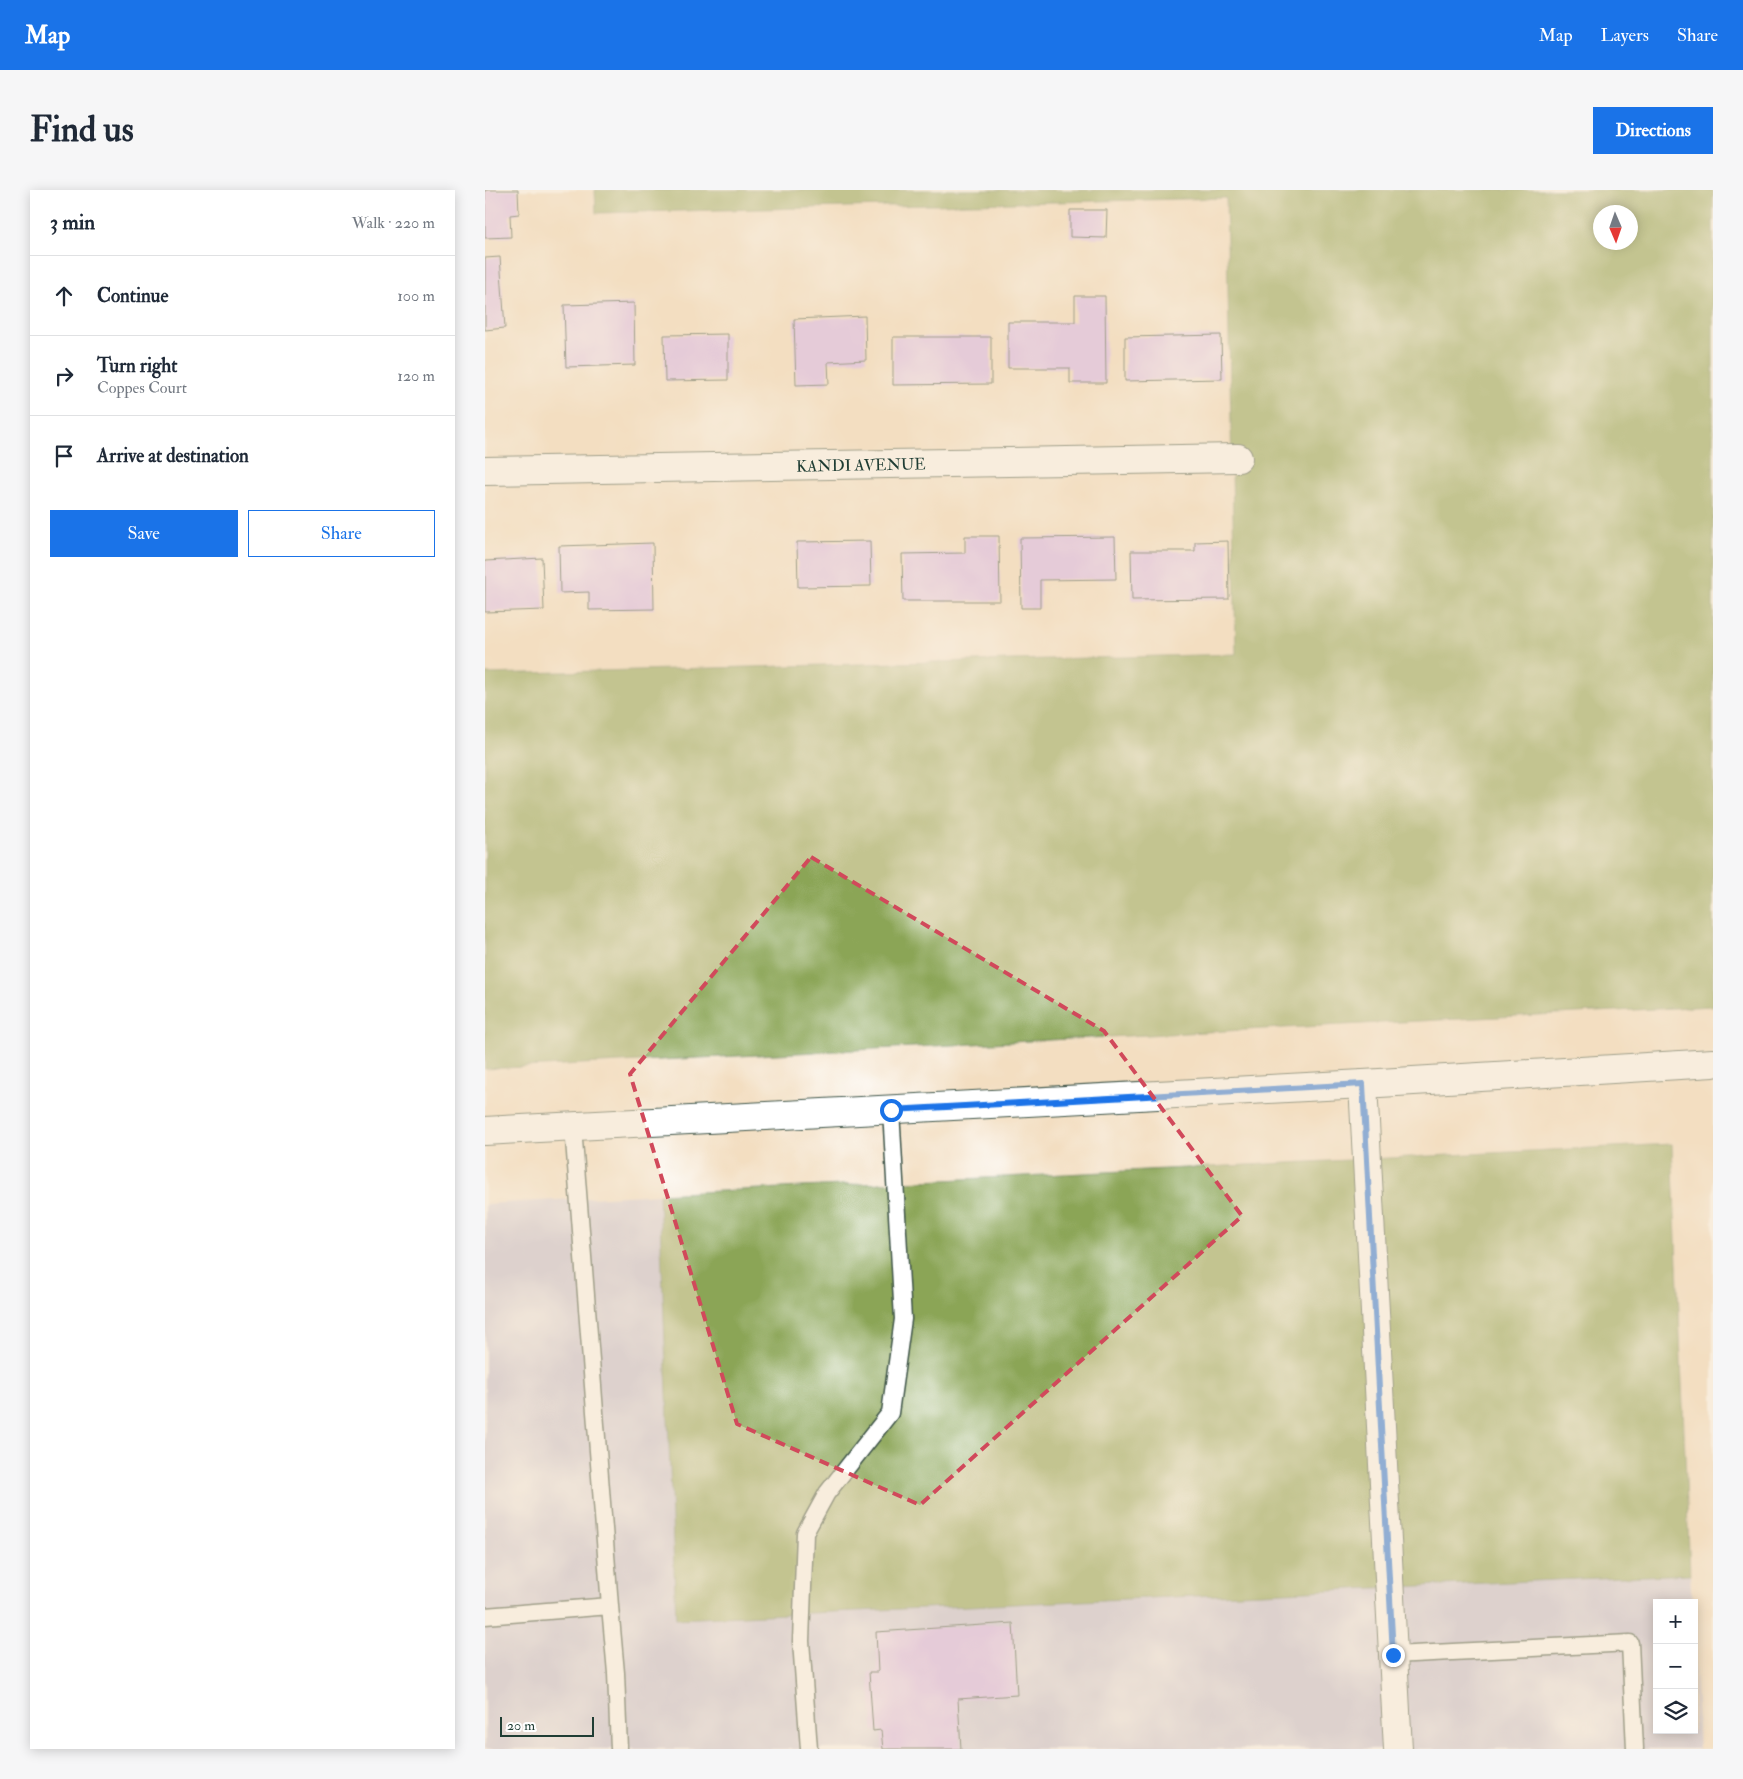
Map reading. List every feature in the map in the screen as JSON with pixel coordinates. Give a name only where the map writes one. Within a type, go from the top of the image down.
[{"type":"street","name":"KANDI AVENUE","points":[[485,471],[1238,458]]},
{"type":"street","points":[[485,1131],[1363,1084],[1713,1063]]},
{"type":"street","points":[[1363,1084],[1398,1749]]},
{"type":"lane","points":[[809,1749],[801,1641],[805,1533],[827,1493],[890,1413],[903,1318],[891,1110]]},
{"type":"lane","points":[[573,1127],[616,1673],[619,1749]]},
{"type":"lane","points":[[485,1616],[610,1606]]},
{"type":"lane","points":[[1393,1655],[1630,1643],[1635,1749]]},
{"type":"highlighted area","points":[[811,857],[1104,1031],[1242,1216],[920,1505],[737,1424],[630,1074]]},
{"type":"shaded area","points":[[659,1194],[676,1619],[1690,1574],[1692,1599],[1653,1599],[1653,1734],[1698,1734],[1698,1730],[1699,1749],[485,1749],[485,1204]]},
{"type":"green space","points":[[595,190],[1713,190],[1713,1006],[485,1069],[485,674],[1236,654],[1226,198],[596,213]]},
{"type":"green space","points":[[1672,1144],[1690,1574],[676,1619],[659,1194]]},
{"type":"building","points":[[485,190],[518,190],[519,214],[510,215],[511,237],[485,238]]},
{"type":"building","points":[[1070,210],[1107,210],[1106,238],[1070,237]]},
{"type":"building","points":[[500,257],[505,328],[485,330],[485,258]]},
{"type":"building","points":[[1075,296],[1105,296],[1106,383],[1070,383],[1070,368],[1008,368],[1008,322],[1075,322]]},
{"type":"building","points":[[634,303],[635,365],[566,367],[564,305]]},
{"type":"building","points":[[865,316],[866,360],[828,362],[829,384],[796,385],[794,319]]},
{"type":"building","points":[[728,334],[728,380],[665,381],[664,335]]},
{"type":"building","points":[[1221,335],[1222,379],[1125,381],[1125,337]]},
{"type":"building","points":[[893,337],[991,337],[991,384],[893,385]]},
{"type":"building","points":[[965,536],[999,536],[1000,601],[903,601],[902,554],[965,553]]},
{"type":"building","points":[[1115,537],[1116,579],[1040,580],[1040,608],[1021,608],[1020,538]]},
{"type":"building","points":[[870,541],[871,586],[798,587],[797,542]]},
{"type":"building","points":[[1228,541],[1229,599],[1132,600],[1131,551],[1195,551],[1195,542]]},
{"type":"building","points":[[653,543],[654,609],[589,610],[589,592],[560,593],[559,546]]},
{"type":"building","points":[[542,558],[544,610],[485,612],[485,561]]},
{"type":"building","points":[[1013,1623],[1017,1695],[958,1699],[961,1749],[883,1749],[881,1730],[873,1731],[869,1672],[878,1672],[876,1632]]},
{"type":"route","points":[[891,1110],[1363,1084],[1393,1655]]}]
